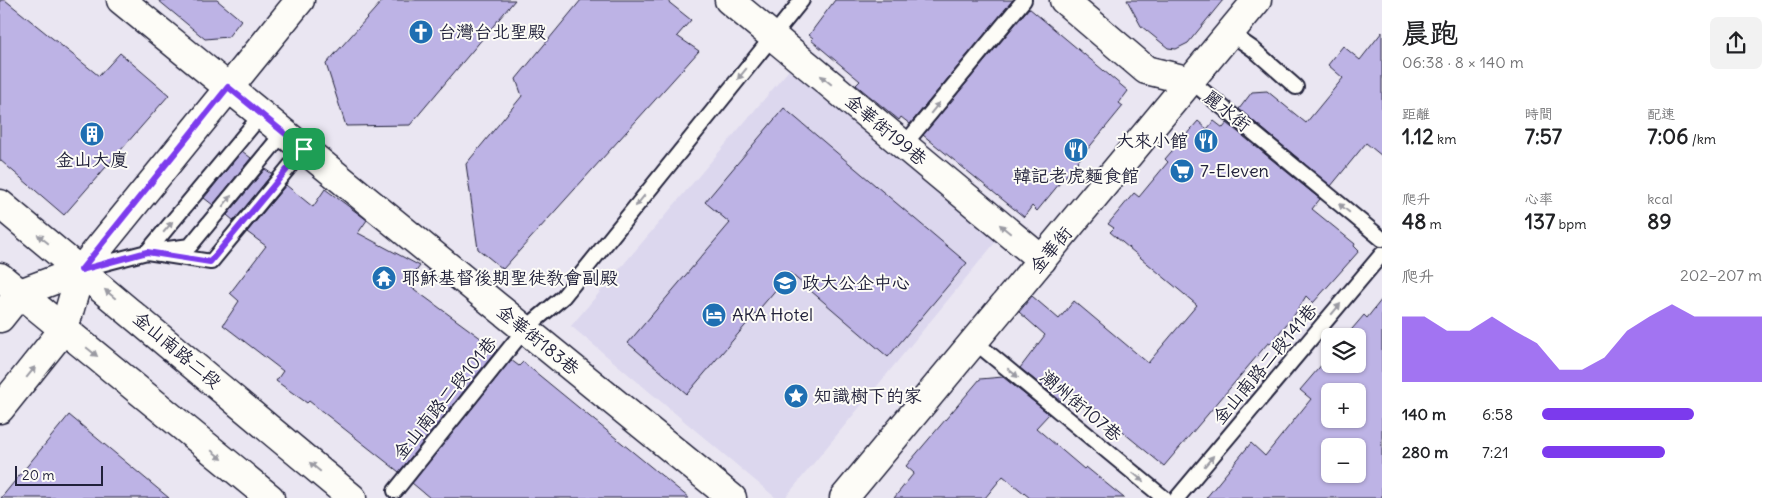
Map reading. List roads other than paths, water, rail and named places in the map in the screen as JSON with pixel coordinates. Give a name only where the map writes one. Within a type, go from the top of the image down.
[{"type":"street","name":"金華街183巷","points":[[121,0],[732,498]]},
{"type":"street","points":[[0,410],[64,330],[81,270],[300,0]]},
{"type":"street","name":"金華街199巷","points":[[729,0],[1042,260]]},
{"type":"street","name":"麗水街","points":[[1064,0],[1146,70],[1191,81]]},
{"type":"street","name":"金華街","points":[[844,498],[1257,0]]},
{"type":"street","name":"金山南路二段","points":[[0,204],[352,498]]},
{"type":"street","points":[[10,285],[81,270]]},
{"type":"street","points":[[0,318],[10,285]]},
{"type":"street","points":[[10,285],[270,498]]},
{"type":"lane","name":"金山南路二段101巷","points":[[395,491],[525,329],[563,296],[802,0]]},
{"type":"lane","points":[[904,145],[1024,0]]},
{"type":"lane","points":[[1230,33],[1253,49],[1296,87]]},
{"type":"lane","name":"麗水街","points":[[1191,81],[1382,238]]},
{"type":"lane","points":[[147,252],[262,114]]},
{"type":"lane","points":[[81,270],[147,252],[190,246],[284,132]]},
{"type":"lane","points":[[147,252],[210,262],[304,149]]},
{"type":"lane","name":"金山南路二段141巷","points":[[1178,498],[1382,254]]},
{"type":"lane","name":"潮州街107巷","points":[[975,342],[1164,498]]},
{"type":"place","name":"台灣台北聖殿","points":[[421,32]]},
{"type":"place","name":"金山大廈","points":[[92,134]]},
{"type":"place","name":"大來小館","points":[[1206,141]]},
{"type":"place","name":"韓記老虎麵食館","points":[[1076,150]]},
{"type":"place","name":"7-Eleven","points":[[1182,171]]},
{"type":"place","name":"耶穌基督後期聖徒教會副殿","points":[[384,278]]},
{"type":"place","name":"政大公企中心","points":[[785,283]]},
{"type":"place","name":"AKA Hotel","points":[[714,315]]},
{"type":"place","name":"知識樹下的家","points":[[796,396]]}]
